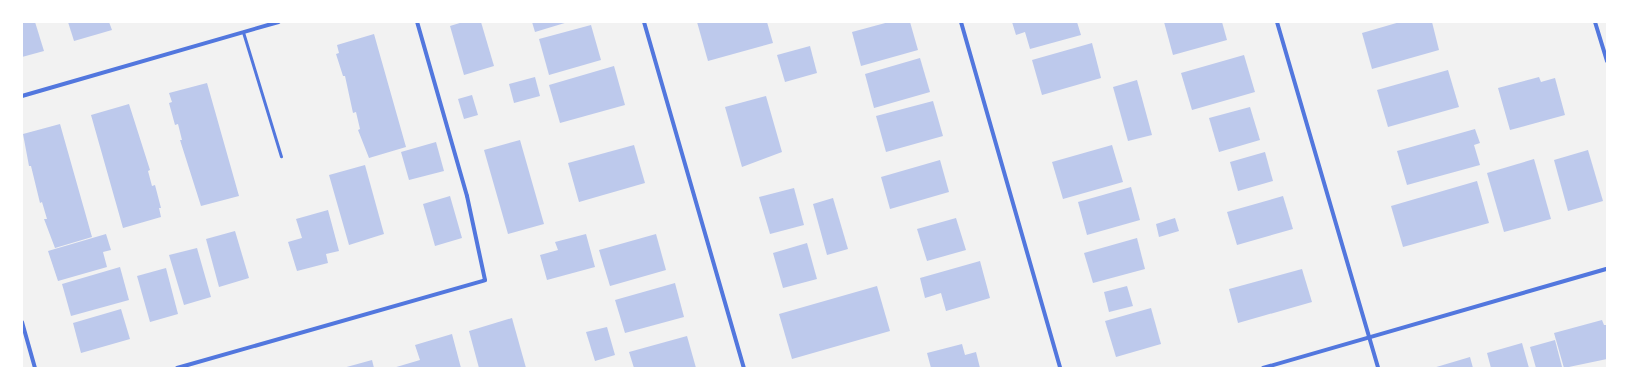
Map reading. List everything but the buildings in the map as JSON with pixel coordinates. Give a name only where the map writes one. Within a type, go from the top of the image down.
[{"type":"street","points":[[22,96],[279,22]]},
{"type":"street","points":[[177,368],[485,280],[467,196],[417,22]]},
{"type":"street","points":[[644,22],[744,368]]},
{"type":"street","points":[[961,22],[1060,368]]},
{"type":"street","points":[[1277,22],[1378,368]]},
{"type":"street","points":[[1596,22],[1607,61]]},
{"type":"street","points":[[1263,368],[1369,336],[1607,269]]},
{"type":"street","points":[[22,322],[35,368]]},
{"type":"lane","points":[[243,32],[281,156]]}]
